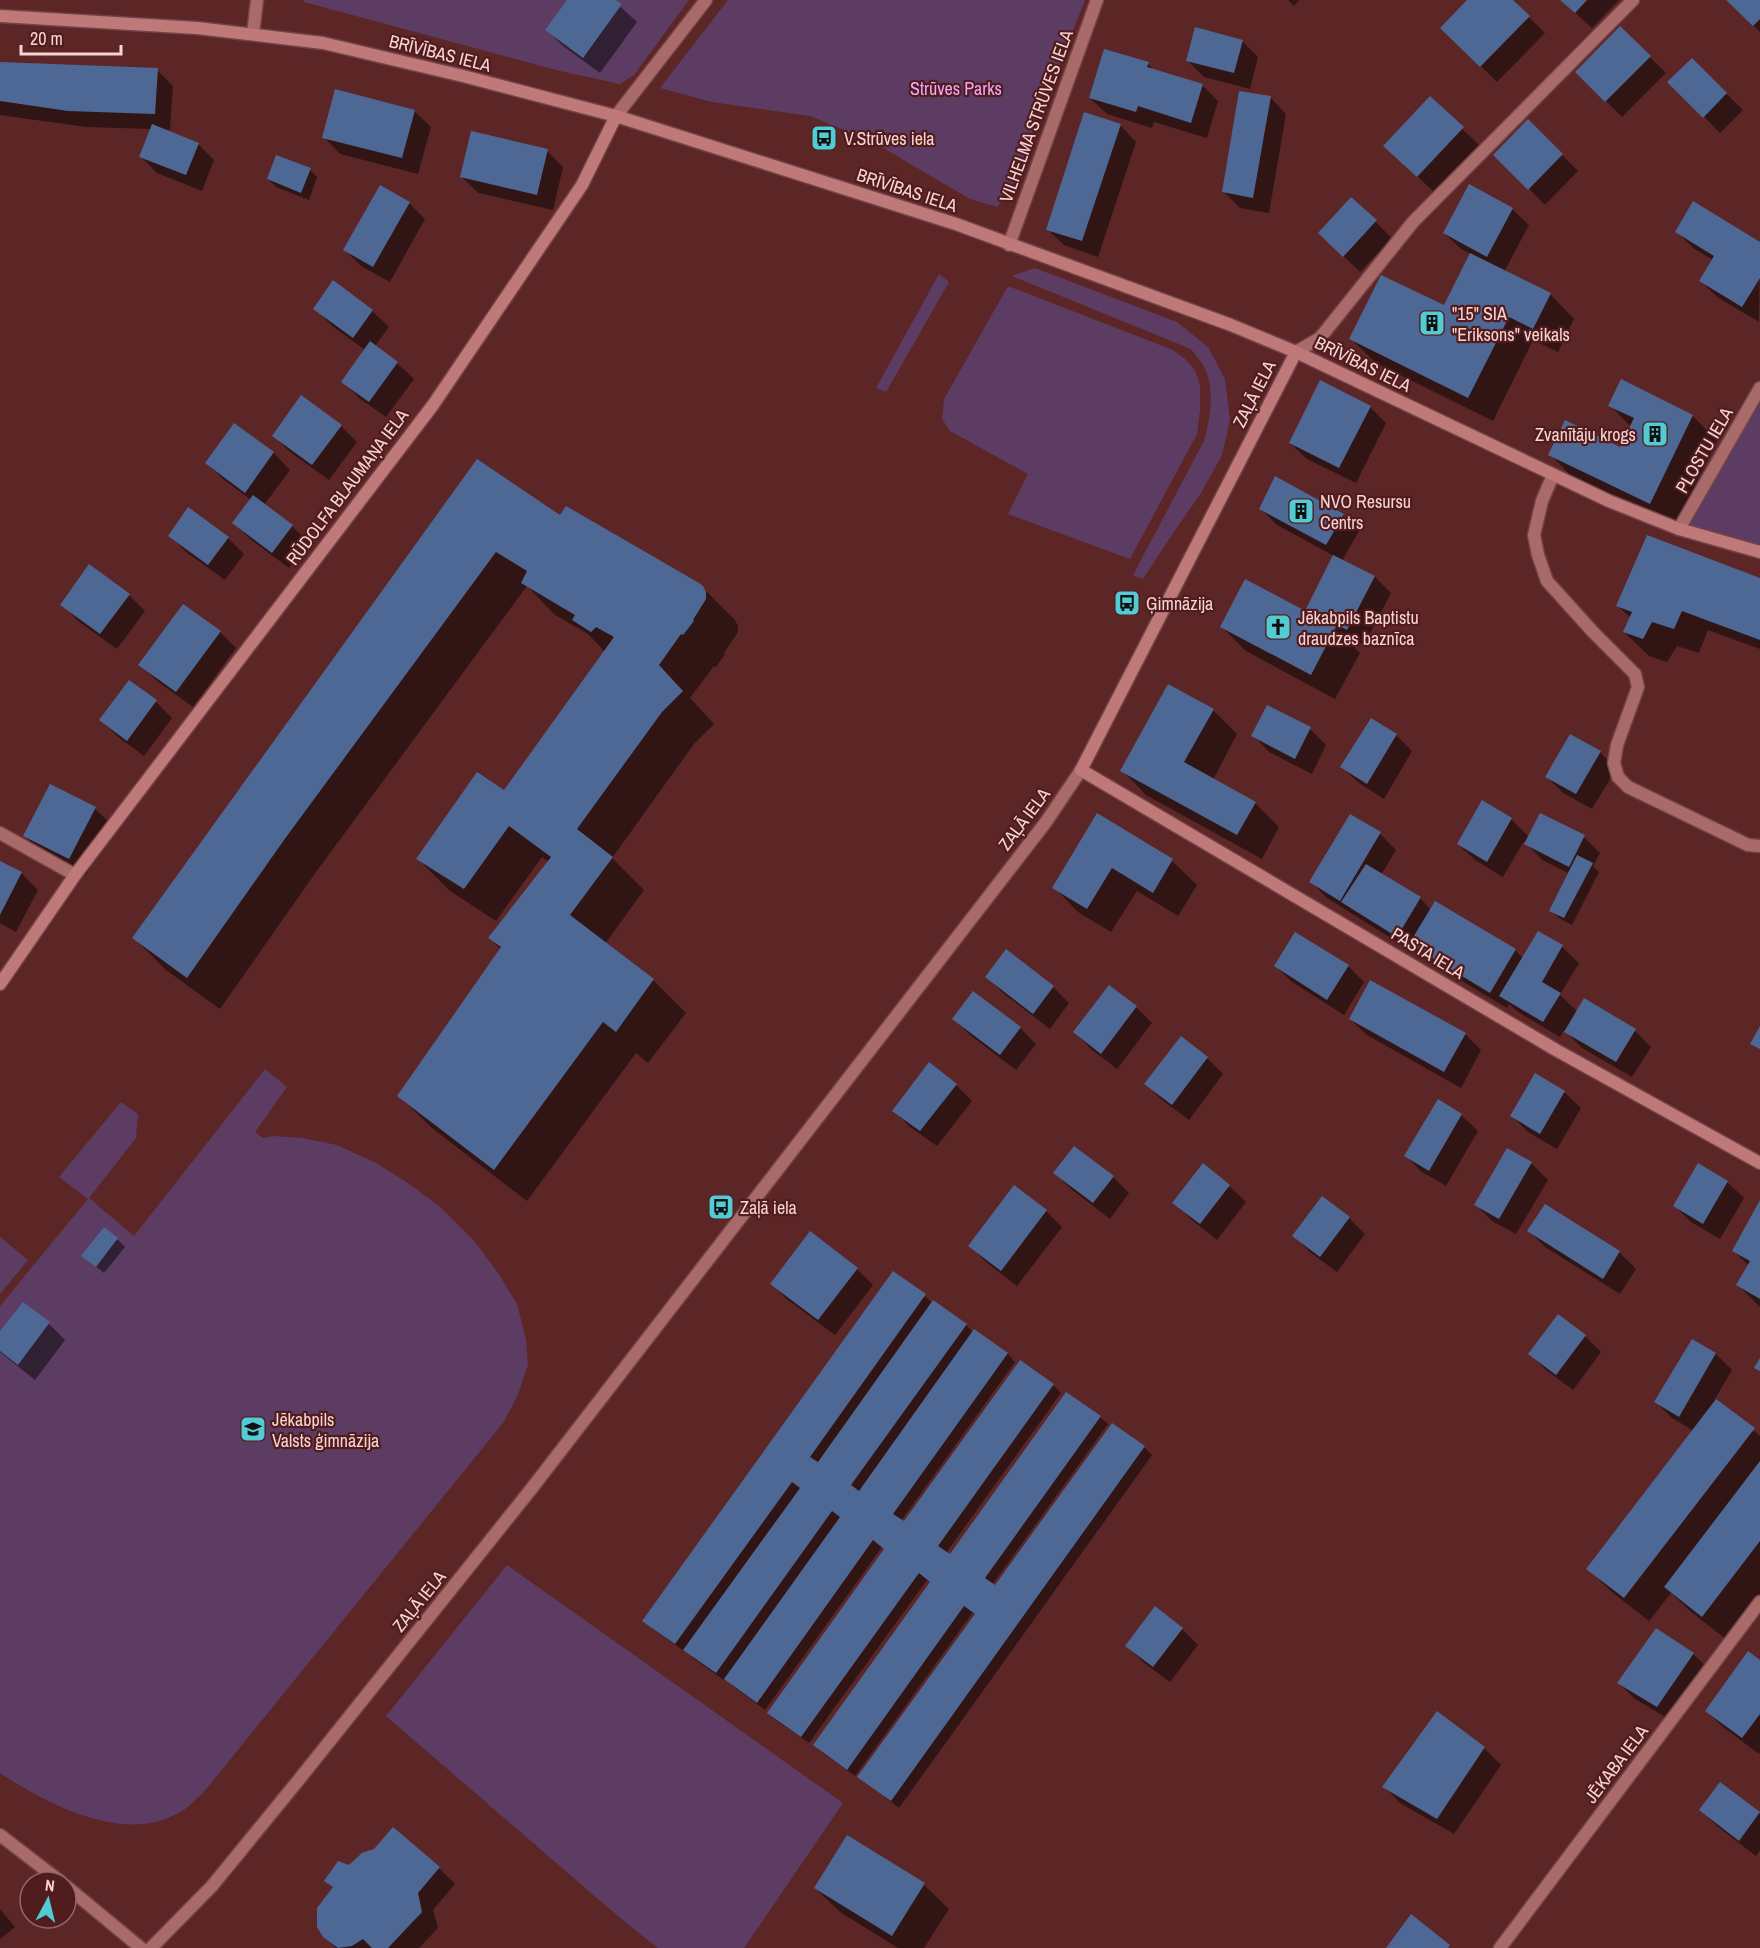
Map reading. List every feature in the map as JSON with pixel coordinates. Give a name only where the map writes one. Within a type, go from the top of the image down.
[{"type":"main road","name":"BRĪVĪBAS IELA","points":[[0,16],[197,28],[323,43],[464,76],[616,116],[956,224],[1231,325],[1296,352],[1609,501],[1678,529],[1760,552]]},
{"type":"main road","name":"RŪDOLFA BLAUMAŅA IELA","points":[[0,984],[75,875],[433,405],[582,185],[616,116]]},
{"type":"main road","name":"ZAĻĀ IELA","points":[[1081,770],[1296,352]]},
{"type":"main road","name":"PASTA IELA","points":[[1081,770],[1556,1050],[1760,1163]]},
{"type":"street","points":[[253,34],[257,0]]},
{"type":"street","name":"RŪDOLFA BLAUMAŅA IELA","points":[[616,116],[706,0]]},
{"type":"street","name":"VILHELMA STRŪVES IELA","points":[[1010,245],[1097,0]]},
{"type":"street","name":"ZAĻĀ IELA","points":[[1296,352],[1320,338],[1413,222],[1634,0]]},
{"type":"street","name":"PLOSTU IELA","points":[[1678,529],[1760,388]]},
{"type":"street","points":[[1553,475],[1542,501],[1534,535],[1547,580],[1593,632],[1635,674],[1638,687],[1617,745],[1614,764],[1618,777],[1628,787],[1706,826],[1748,845],[1760,846]]},
{"type":"street","name":"ZAĻĀ IELA","points":[[151,1948],[212,1886],[305,1773],[524,1497],[1046,822],[1081,770]]},
{"type":"street","points":[[0,833],[75,875]]},
{"type":"street","name":"JĒKABA IELA","points":[[1500,1948],[1760,1602]]},
{"type":"street","points":[[0,1835],[45,1870]]},
{"type":"street","points":[[78,1896],[141,1948]]},
{"type":"green space","points":[[303,0],[689,0],[634,75],[620,84],[560,71]]},
{"type":"green space","name":"Strūves Parks","points":[[728,0],[1085,0],[1010,192],[997,207],[970,199],[875,143],[810,116],[712,102],[660,88]]},
{"type":"green space","points":[[1035,268],[1177,322],[1208,347],[1225,379],[1230,420],[1222,455],[1201,493],[1143,579],[1133,575],[1204,441],[1211,403],[1207,373],[1191,349],[1012,276]]},
{"type":"green space","points":[[939,274],[949,282],[886,392],[876,388]]},
{"type":"green space","points":[[1008,286],[1173,350],[1195,370],[1200,385],[1197,434],[1130,559],[1008,514],[1028,474],[950,431],[942,419],[944,399]]},
{"type":"green space","points":[[1760,388],[1760,552],[1679,529]]},
{"type":"green space","points":[[265,1069],[287,1087],[255,1132],[263,1138],[274,1136],[302,1138],[337,1145],[376,1163],[439,1206],[475,1242],[517,1304],[526,1339],[528,1365],[517,1397],[503,1423],[203,1793],[182,1811],[160,1821],[137,1824],[113,1823],[64,1808],[0,1773],[0,1306],[88,1199],[59,1177],[121,1102],[138,1114],[136,1138],[89,1198],[134,1236]]},
{"type":"green space","points":[[0,1237],[28,1260],[0,1294]]},
{"type":"green space","points":[[507,1565],[843,1803],[744,1948],[658,1948],[620,1918],[386,1716]]},
{"type":"building","points":[[567,0],[616,0],[622,4],[583,58],[545,30]]},
{"type":"building","points":[[1467,0],[1513,0],[1530,16],[1480,67],[1440,28]]},
{"type":"building","points":[[1560,0],[1587,0],[1575,13]]},
{"type":"building","points":[[1726,0],[1760,0],[1760,19],[1753,26]]},
{"type":"building","points":[[1620,26],[1651,56],[1605,102],[1575,72]]},
{"type":"building","points":[[1195,27],[1243,40],[1234,73],[1186,61]]},
{"type":"building","points":[[1104,49],[1149,62],[1147,67],[1203,84],[1191,123],[1138,106],[1136,112],[1089,98]]},
{"type":"building","points":[[1692,58],[1727,93],[1703,118],[1667,82]]},
{"type":"building","points":[[0,62],[158,68],[155,114],[68,111],[0,101]]},
{"type":"building","points":[[335,89],[415,110],[402,158],[322,138]]},
{"type":"building","points":[[1239,91],[1271,96],[1253,198],[1222,192]]},
{"type":"building","points":[[1430,96],[1464,127],[1417,177],[1383,146]]},
{"type":"building","points":[[1084,112],[1121,124],[1082,241],[1046,230]]},
{"type":"building","points":[[1528,119],[1563,154],[1528,190],[1493,155]]},
{"type":"building","points":[[152,124],[199,143],[186,175],[139,157]]},
{"type":"building","points":[[471,131],[548,149],[537,195],[460,177]]},
{"type":"building","points":[[276,155],[311,168],[301,193],[267,179]]},
{"type":"building","points":[[1469,184],[1513,208],[1487,257],[1443,233]]},
{"type":"building","points":[[380,185],[410,202],[373,267],[343,250]]},
{"type":"building","points":[[1351,197],[1377,220],[1343,257],[1318,233]]},
{"type":"building","points":[[1693,201],[1760,242],[1760,278],[1742,307],[1699,281],[1714,256],[1675,232]]},
{"type":"building","name":"\"15\" SIA \"Eriksons\" veikals","points":[[1470,253],[1551,293],[1533,329],[1509,317],[1468,398],[1349,339],[1381,275],[1444,305]]},
{"type":"building","points":[[333,280],[373,310],[353,338],[313,309]]},
{"type":"building","points":[[370,341],[398,362],[369,402],[341,382]]},
{"type":"building","name":"Zvanītāju krogs","points":[[1621,379],[1693,415],[1650,504],[1548,455],[1565,420],[1620,447],[1634,418],[1608,406]]},
{"type":"building","points":[[1320,380],[1371,406],[1339,468],[1289,443]]},
{"type":"building","points":[[301,395],[342,425],[312,465],[272,436]]},
{"type":"building","points":[[234,423],[274,452],[245,493],[205,463]]},
{"type":"building","points":[[477,459],[560,515],[566,506],[699,583],[706,592],[706,599],[694,621],[683,635],[681,634],[659,665],[683,691],[662,712],[577,829],[613,857],[570,915],[654,979],[616,1032],[603,1022],[494,1170],[397,1096],[501,947],[488,938],[551,857],[509,826],[464,889],[416,859],[477,772],[504,790],[614,637],[596,627],[591,632],[572,620],[575,615],[521,583],[527,571],[496,552],[284,840],[187,978],[132,938]]},
{"type":"building","name":"NVO Resursu Centrs","points":[[1275,476],[1344,514],[1326,545],[1259,509]]},
{"type":"building","points":[[253,495],[293,525],[272,553],[232,523]]},
{"type":"building","points":[[188,507],[229,537],[208,565],[168,536]]},
{"type":"building","points":[[1647,535],[1760,578],[1760,640],[1682,611],[1674,629],[1652,622],[1643,639],[1623,632],[1632,612],[1616,606]]},
{"type":"building","points":[[1333,555],[1375,576],[1347,630],[1306,609]]},
{"type":"building","points":[[89,564],[130,594],[100,634],[60,605]]},
{"type":"building","name":"Jēkabpils Baptistu draudzes baznīca","points":[[1245,579],[1336,627],[1311,675],[1220,627]]},
{"type":"building","points":[[183,604],[221,631],[176,692],[138,665]]},
{"type":"building","points":[[129,680],[157,700],[127,741],[99,720]]},
{"type":"building","points":[[1168,684],[1214,709],[1184,762],[1256,802],[1237,835],[1120,771]]},
{"type":"building","points":[[1267,705],[1311,727],[1295,759],[1251,736]]},
{"type":"building","points":[[1371,718],[1397,734],[1367,784],[1340,767]]},
{"type":"building","points":[[1570,734],[1601,751],[1576,794],[1545,777]]},
{"type":"building","points":[[50,784],[96,807],[69,859],[23,836]]},
{"type":"building","points":[[1482,800],[1512,818],[1487,862],[1457,844]]},
{"type":"building","points":[[1097,813],[1173,859],[1153,893],[1112,868],[1087,909],[1052,888]]},
{"type":"building","points":[[1540,813],[1585,835],[1569,867],[1524,844]]},
{"type":"building","points":[[1350,814],[1381,832],[1340,901],[1309,882]]},
{"type":"building","points":[[1577,855],[1593,863],[1564,918],[1549,911]]},
{"type":"building","points":[[0,861],[22,872],[0,915]]},
{"type":"building","points":[[1366,864],[1421,897],[1397,937],[1341,902]]},
{"type":"building","points":[[1435,901],[1516,949],[1490,993],[1409,944]]},
{"type":"building","points":[[1538,931],[1563,945],[1542,982],[1561,993],[1543,1022],[1499,996]]},
{"type":"building","points":[[1295,932],[1349,965],[1327,1000],[1274,966]]},
{"type":"building","points":[[1006,949],[1054,986],[1033,1014],[985,977]]},
{"type":"building","points":[[1370,980],[1466,1033],[1444,1072],[1349,1019]]},
{"type":"building","points":[[1109,985],[1137,1006],[1101,1054],[1073,1032]]},
{"type":"building","points":[[973,991],[1021,1027],[1000,1055],[952,1019]]},
{"type":"building","points":[[1584,998],[1636,1029],[1616,1062],[1564,1032]]},
{"type":"building","points":[[1760,1026],[1760,1049],[1750,1044]]},
{"type":"building","points":[[1181,1036],[1208,1057],[1172,1105],[1144,1084]]},
{"type":"building","points":[[929,1062],[957,1084],[920,1131],[892,1111]]},
{"type":"building","points":[[1535,1073],[1565,1091],[1540,1134],[1510,1116]]},
{"type":"building","points":[[1438,1099],[1462,1114],[1429,1171],[1404,1156]]},
{"type":"building","points":[[1074,1146],[1114,1176],[1093,1203],[1053,1173]]},
{"type":"building","points":[[1507,1148],[1532,1162],[1499,1219],[1474,1205]]},
{"type":"building","points":[[1203,1163],[1230,1185],[1200,1224],[1172,1203]]},
{"type":"building","points":[[1698,1163],[1728,1181],[1703,1224],[1673,1206]]},
{"type":"building","points":[[1014,1185],[1047,1210],[1001,1271],[968,1246]]},
{"type":"building","points":[[1322,1196],[1350,1217],[1320,1257],[1292,1236]]},
{"type":"building","points":[[1760,1200],[1760,1299],[1736,1285],[1750,1261],[1732,1251]]},
{"type":"building","points":[[1545,1204],[1620,1251],[1603,1279],[1527,1231]]},
{"type":"building","points":[[104,1227],[118,1238],[96,1267],[81,1256]]},
{"type":"building","points":[[810,1231],[858,1268],[818,1320],[770,1284]]},
{"type":"building","points":[[893,1271],[926,1294],[810,1457],[818,1462],[933,1300],[967,1324],[851,1485],[859,1491],[974,1329],[1008,1353],[893,1514],[904,1521],[1020,1360],[1054,1384],[938,1546],[950,1554],[1066,1392],[1101,1416],[985,1578],[995,1585],[1112,1423],[1145,1446],[891,1801],[857,1777],[975,1614],[964,1606],[847,1770],[813,1745],[930,1582],[919,1573],[801,1737],[767,1713],[884,1549],[873,1540],[757,1703],[724,1679],[840,1517],[832,1511],[716,1673],[683,1650],[800,1488],[792,1482],[675,1644],[642,1621]]},
{"type":"building","points":[[23,1302],[50,1322],[18,1365],[0,1351],[0,1331]]},
{"type":"building","points":[[1558,1314],[1586,1335],[1556,1375],[1528,1354]]},
{"type":"building","points":[[1692,1339],[1716,1353],[1679,1417],[1654,1402]]},
{"type":"building","points":[[1760,1358],[1760,1371],[1754,1368]]},
{"type":"building","points":[[1716,1399],[1755,1428],[1624,1598],[1586,1569]]},
{"type":"building","points":[[1760,1461],[1760,1541],[1702,1617],[1664,1587]]},
{"type":"building","points":[[1155,1606],[1183,1628],[1153,1667],[1125,1646]]},
{"type":"building","points":[[1656,1628],[1694,1653],[1657,1707],[1617,1683]]},
{"type":"building","points":[[1748,1651],[1760,1660],[1760,1714],[1742,1738],[1705,1711]]},
{"type":"building","points":[[1437,1711],[1485,1747],[1437,1819],[1382,1787]]},
{"type":"building","points":[[1720,1782],[1760,1812],[1739,1841],[1699,1810]]},
{"type":"building","points":[[393,1827],[440,1867],[418,1893],[422,1912],[388,1948],[372,1948],[363,1939],[352,1946],[338,1948],[323,1937],[317,1927],[317,1908],[333,1887],[324,1881],[338,1861],[349,1865],[362,1853],[374,1849]]},
{"type":"building","points":[[847,1835],[925,1883],[892,1936],[814,1888]]},
{"type":"building","points":[[1411,1914],[1450,1945],[1448,1948],[1386,1948]]},
{"type":"place","name":"V.Strūves iela","points":[[824,138]]},
{"type":"place","name":"\"15\" SIA \"Eriksons\" veikals","points":[[1432,323]]},
{"type":"place","name":"Zvanītāju krogs","points":[[1655,434]]},
{"type":"place","name":"NVO Resursu Centrs","points":[[1301,511]]},
{"type":"place","name":"Ģimnāzija","points":[[1127,603]]},
{"type":"place","name":"Jēkabpils Baptistu draudzes baznīca","points":[[1278,627]]},
{"type":"place","name":"Zaļā iela","points":[[721,1207]]},
{"type":"place","name":"Jēkabpils Valsts ģimnāzija","points":[[253,1429]]}]
